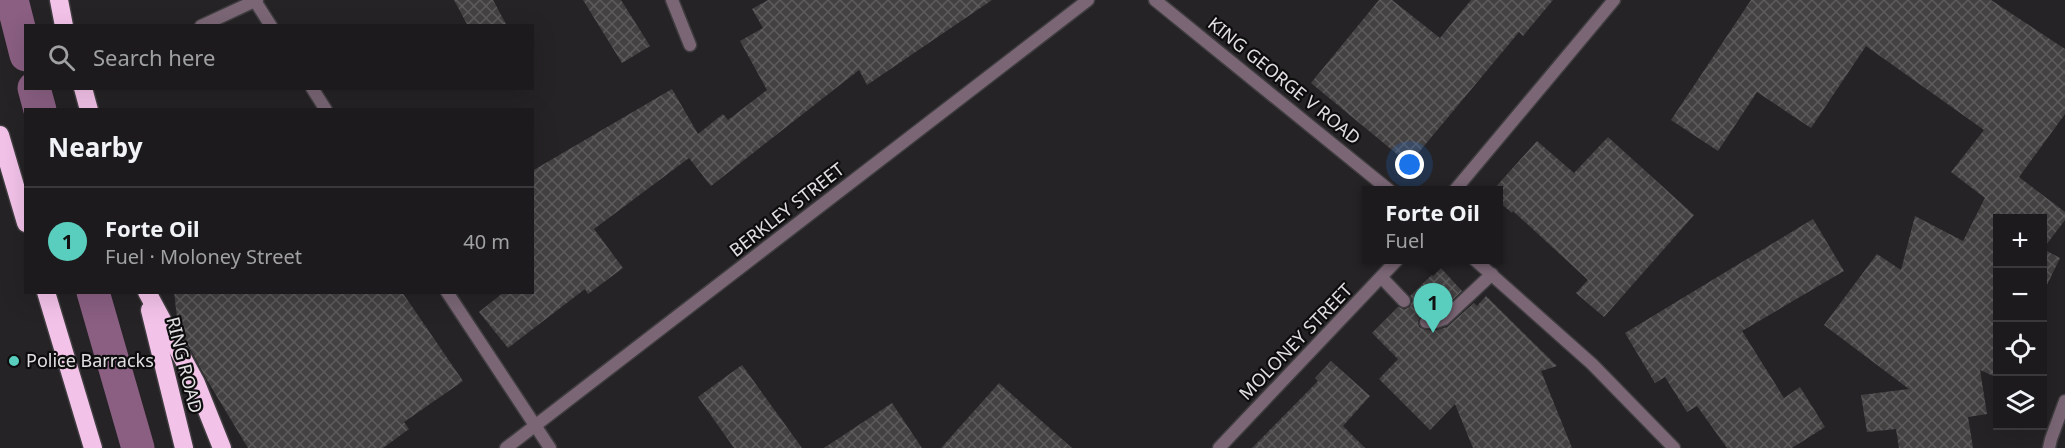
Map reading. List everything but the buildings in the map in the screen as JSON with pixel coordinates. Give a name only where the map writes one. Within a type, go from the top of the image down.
[{"type":"highway","points":[[59,0],[64,24]]},
{"type":"highway","points":[[84,90],[88,108]]},
{"type":"highway","points":[[0,135],[24,216]]},
{"type":"highway","points":[[47,294],[93,448]]},
{"type":"highway","name":"RING ROAD","points":[[146,294],[184,448]]},
{"type":"highway","points":[[147,294],[196,383],[222,448]]},
{"type":"street","points":[[205,24],[255,0],[270,24]]},
{"type":"street","points":[[672,0],[690,45]]},
{"type":"street","name":"BERKLEY STREET","points":[[506,448],[1088,0]]},
{"type":"street","name":"KING GEORGE V ROAD","points":[[1155,0],[1384,186]]},
{"type":"street","points":[[1458,186],[1614,0]]},
{"type":"street","points":[[313,90],[325,108]]},
{"type":"street","name":"MOLONEY STREET","points":[[1219,448],[1394,264]]},
{"type":"street","points":[[1480,264],[1592,364],[1674,448]]},
{"type":"street","points":[[1426,322],[1444,319],[1492,274]]},
{"type":"street","points":[[1382,278],[1404,301]]},
{"type":"street","points":[[448,294],[550,448]]},
{"type":"street","points":[[2049,448],[2065,401]]},
{"type":"waterway","points":[[12,0],[24,47]]},
{"type":"waterway","points":[[35,90],[39,108]]},
{"type":"waterway","points":[[94,294],[138,448]]},
{"type":"place","name":"Forte Oil","points":[[1433,333]]},
{"type":"place","name":"Police Barracks","points":[[14,361]]}]
